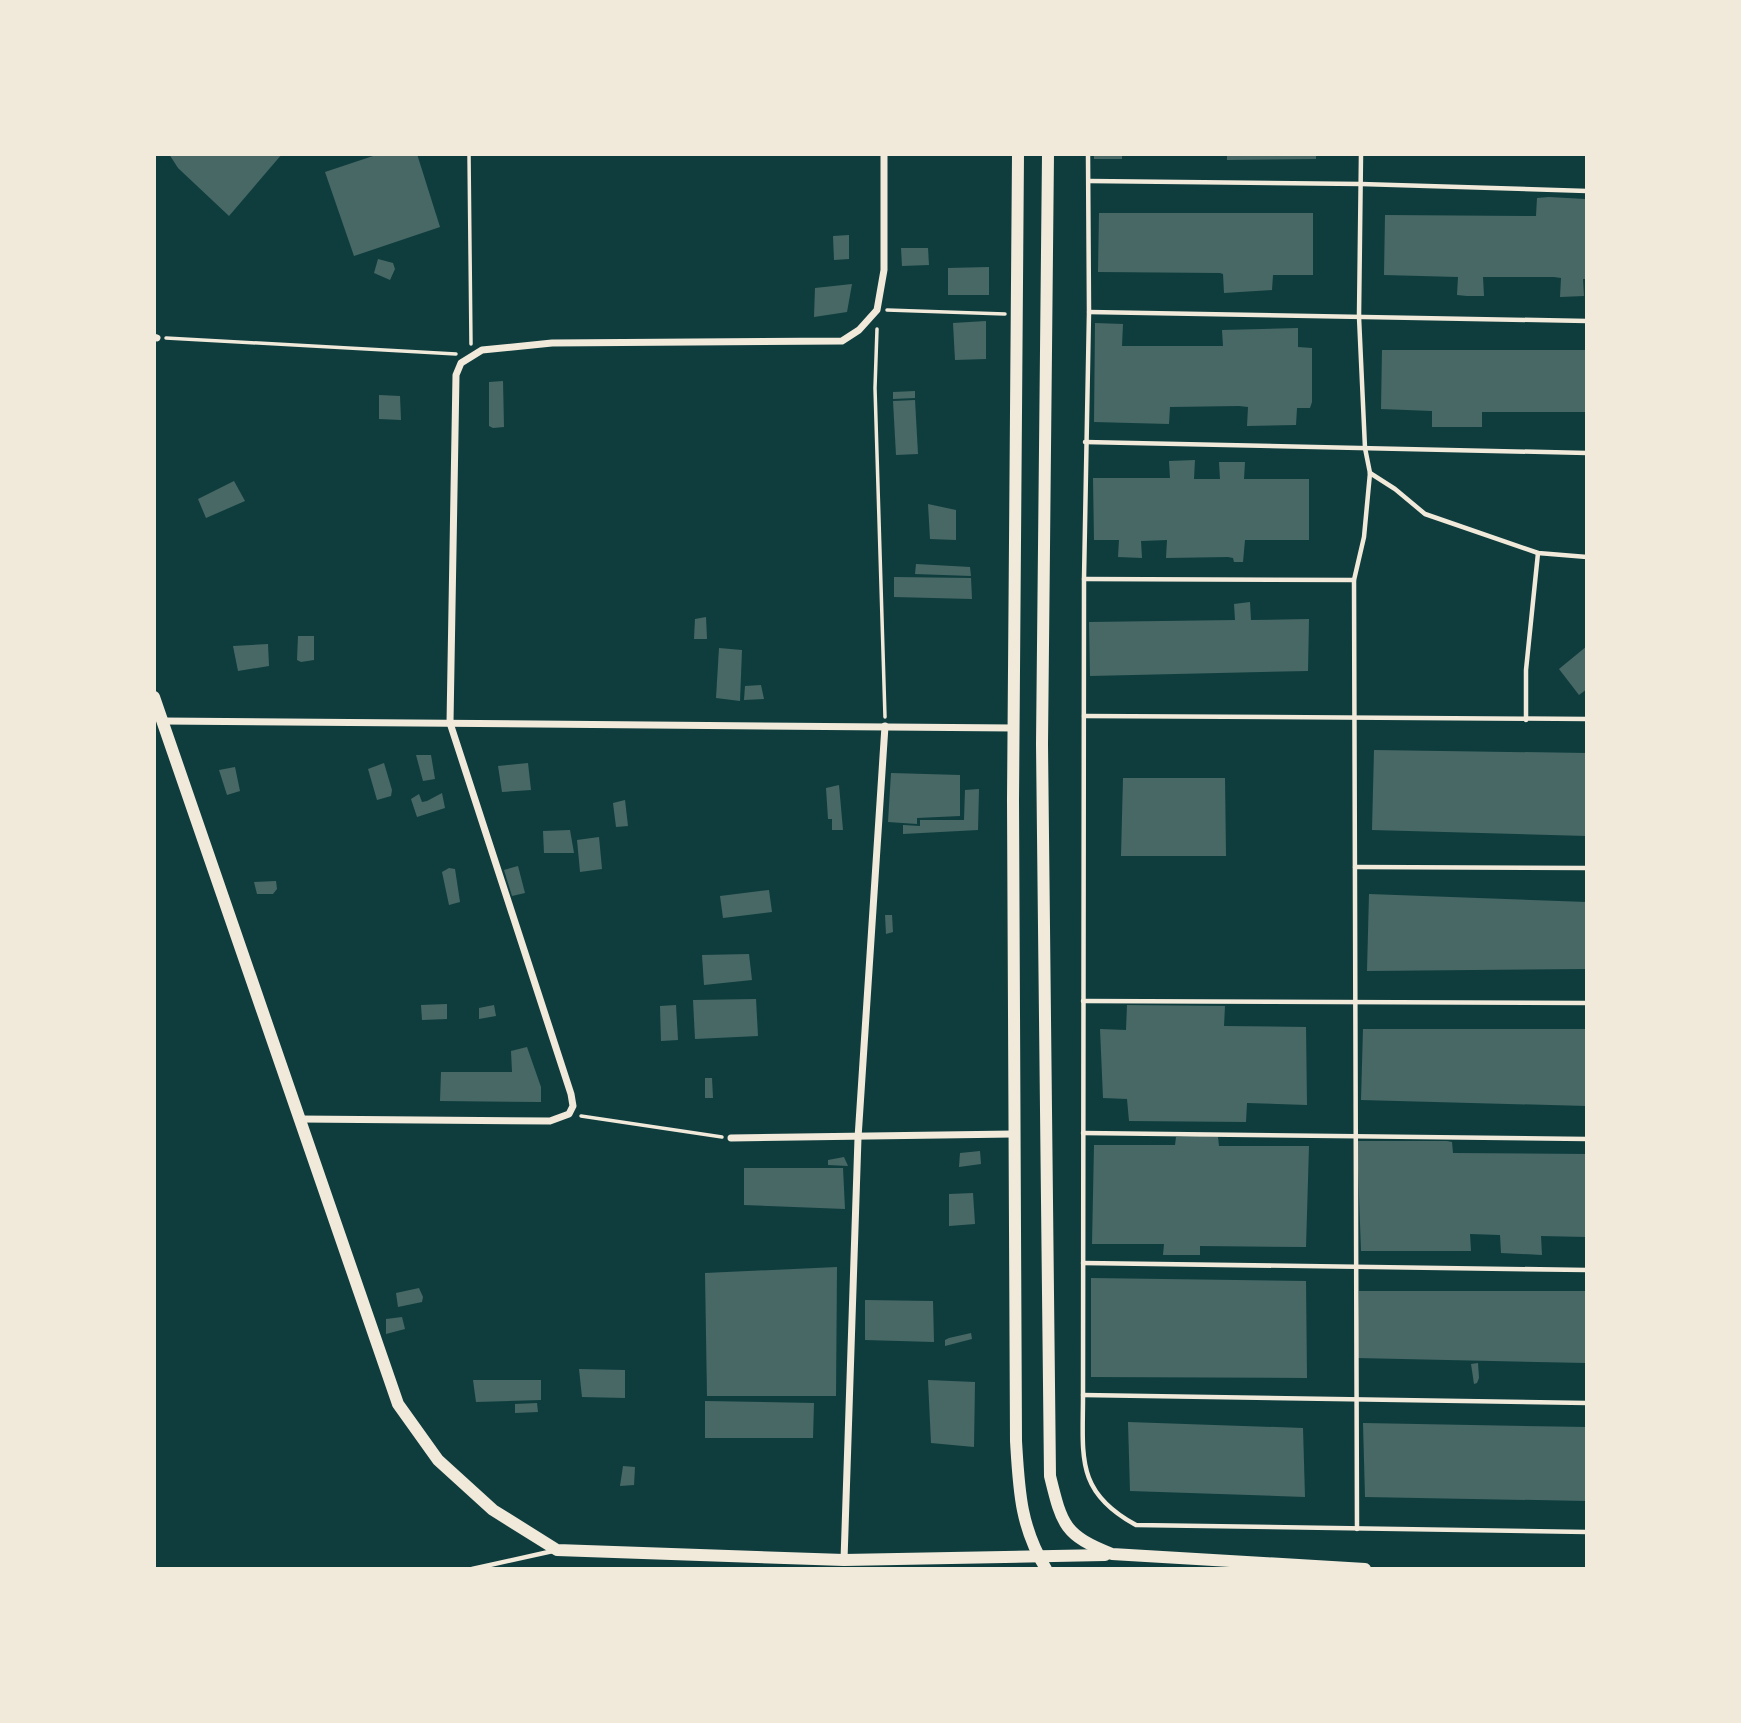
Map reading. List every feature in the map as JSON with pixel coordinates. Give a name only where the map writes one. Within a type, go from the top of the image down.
[{"type":"main road","points":[[1018,154],[1013,1134],[1016,1441],[1018,1483],[1024,1522],[1046,1569]]},
{"type":"main road","points":[[1048,154],[1042,744],[1050,1476],[1059,1514],[1072,1534],[1112,1555]]},
{"type":"main road","points":[[154,696],[398,1404],[438,1460],[493,1510],[557,1550],[844,1560],[1112,1555],[1365,1569]]},
{"type":"street","points":[[300,1119],[551,1121],[569,1114],[573,1106],[450,723],[456,375],[461,363],[482,350],[552,344],[842,341],[859,330],[877,310],[884,270],[884,154]]},
{"type":"street","points":[[163,722],[1014,728]]},
{"type":"street","points":[[844,1560],[858,1138],[885,726]]},
{"type":"street","points":[[731,1138],[1013,1134]]},
{"type":"lane","points":[[1088,154],[1089,312],[1084,579],[1083,1395],[1084,1458],[1094,1492],[1106,1506],[1136,1525],[1587,1532]]},
{"type":"lane","points":[[1357,1529],[1354,580],[1364,537],[1370,473],[1365,448],[1359,317],[1361,154]]},
{"type":"lane","points":[[1089,181],[1361,184],[1587,191]]},
{"type":"lane","points":[[1089,312],[1587,321]]},
{"type":"lane","points":[[1085,442],[1587,453]]},
{"type":"lane","points":[[1370,473],[1395,489],[1424,514],[1538,553],[1587,557]]},
{"type":"lane","points":[[1526,720],[1526,670],[1538,553]]},
{"type":"lane","points":[[1084,579],[1354,580]]},
{"type":"lane","points":[[1084,716],[1587,719]]},
{"type":"lane","points":[[1355,867],[1587,868]]},
{"type":"lane","points":[[1083,1001],[1587,1003]]},
{"type":"lane","points":[[1083,1132],[1587,1139]]},
{"type":"lane","points":[[1083,1263],[1587,1270]]},
{"type":"lane","points":[[1083,1395],[1587,1403]]},
{"type":"lane","points":[[473,1569],[557,1550]]},
{"type":"path","points":[[156,337],[471,355],[469,154]]},
{"type":"path","points":[[885,726],[875,388],[877,310],[1018,315]]},
{"type":"path","points":[[569,1114],[731,1138]]},
{"type":"building","points":[[169,154],[282,154],[229,216],[178,168]]},
{"type":"building","points":[[379,154],[417,154],[440,227],[354,256],[325,172]]},
{"type":"building","points":[[1094,154],[1122,154],[1122,159],[1094,159]]},
{"type":"building","points":[[1227,154],[1316,154],[1316,159],[1227,160]]},
{"type":"building","points":[[1537,198],[1585,199],[1587,279],[1583,279],[1584,296],[1560,297],[1561,278],[1554,277],[1483,277],[1484,296],[1467,296],[1457,295],[1458,277],[1384,275],[1385,215],[1536,216]]},
{"type":"building","points":[[1099,213],[1313,213],[1313,275],[1273,275],[1272,290],[1224,293],[1223,274],[1220,273],[1098,272]]},
{"type":"building","points":[[849,235],[849,259],[834,260],[833,236]]},
{"type":"building","points":[[901,248],[928,248],[929,265],[902,266]]},
{"type":"building","points":[[378,259],[393,263],[395,269],[390,280],[374,273]]},
{"type":"building","points":[[989,267],[989,295],[948,295],[948,268]]},
{"type":"building","points":[[852,284],[847,312],[814,317],[815,288]]},
{"type":"building","points":[[986,321],[986,359],[955,360],[953,323]]},
{"type":"building","points":[[1095,323],[1123,324],[1122,346],[1223,346],[1222,330],[1298,328],[1298,347],[1312,348],[1310,408],[1297,408],[1296,425],[1247,426],[1248,407],[1239,406],[1170,407],[1169,424],[1094,422]]},
{"type":"building","points":[[1382,350],[1587,350],[1587,412],[1482,412],[1482,427],[1432,427],[1432,411],[1381,409]]},
{"type":"building","points":[[503,381],[504,427],[493,428],[489,426],[489,382]]},
{"type":"building","points":[[915,391],[915,398],[893,399],[893,392]]},
{"type":"building","points":[[379,395],[400,396],[401,420],[379,419]]},
{"type":"building","points":[[915,400],[918,454],[896,455],[893,401]]},
{"type":"building","points":[[1195,460],[1194,479],[1220,479],[1219,462],[1245,462],[1244,479],[1309,479],[1309,540],[1245,540],[1243,562],[1234,562],[1233,558],[1228,557],[1166,558],[1167,540],[1141,541],[1142,558],[1118,557],[1119,540],[1094,540],[1093,478],[1170,478],[1169,461]]},
{"type":"building","points":[[234,481],[245,501],[206,518],[198,499]]},
{"type":"building","points":[[928,504],[956,510],[956,540],[930,539]]},
{"type":"building","points":[[916,564],[970,567],[971,576],[915,574]]},
{"type":"building","points":[[894,577],[971,578],[972,599],[894,597]]},
{"type":"building","points":[[1250,602],[1251,620],[1309,619],[1308,671],[1090,676],[1089,622],[1235,620],[1234,604]]},
{"type":"building","points":[[706,617],[707,639],[694,639],[695,619]]},
{"type":"building","points":[[298,636],[314,636],[314,660],[297,660]]},
{"type":"building","points":[[268,644],[269,666],[238,671],[233,646]]},
{"type":"building","points":[[1587,646],[1587,689],[1579,695],[1559,669]]},
{"type":"building","points":[[719,648],[742,650],[740,701],[716,698]]},
{"type":"building","points":[[761,685],[764,699],[744,700],[745,686]]},
{"type":"building","points":[[1374,750],[1587,753],[1587,836],[1372,830]]},
{"type":"building","points":[[416,755],[431,755],[435,779],[423,781]]},
{"type":"building","points":[[384,763],[392,790],[391,796],[377,800],[368,769]]},
{"type":"building","points":[[528,763],[531,790],[502,792],[498,766]]},
{"type":"building","points":[[235,767],[240,791],[227,795],[219,770]]},
{"type":"building","points":[[891,773],[960,775],[960,816],[917,818],[917,824],[888,822]]},
{"type":"building","points":[[1123,778],[1225,778],[1226,856],[1121,856]]},
{"type":"building","points":[[839,785],[843,830],[832,830],[832,819],[828,819],[826,788]]},
{"type":"building","points":[[979,789],[978,830],[903,834],[903,825],[920,826],[920,820],[964,820],[965,790]]},
{"type":"building","points":[[442,793],[445,808],[417,817],[411,799],[419,794],[422,802]]},
{"type":"building","points":[[625,800],[628,826],[616,827],[613,803]]},
{"type":"building","points":[[570,830],[574,853],[544,853],[543,831]]},
{"type":"building","points":[[599,837],[602,869],[580,872],[577,840]]},
{"type":"building","points":[[518,866],[525,893],[512,896],[504,870]]},
{"type":"building","points":[[449,868],[455,869],[460,902],[449,905],[442,872]]},
{"type":"building","points":[[276,881],[277,889],[273,894],[257,894],[254,882]]},
{"type":"building","points":[[769,890],[772,912],[723,918],[720,896]]},
{"type":"building","points":[[1369,894],[1587,902],[1587,969],[1367,971]]},
{"type":"building","points":[[885,915],[892,915],[893,932],[886,934]]},
{"type":"building","points":[[749,954],[752,980],[704,985],[702,955]]},
{"type":"building","points":[[756,999],[758,1036],[695,1039],[693,1000]]},
{"type":"building","points":[[447,1004],[447,1019],[422,1020],[421,1005]]},
{"type":"building","points":[[494,1005],[496,1016],[479,1019],[479,1008]]},
{"type":"building","points":[[676,1005],[678,1040],[661,1041],[660,1006]]},
{"type":"building","points":[[1127,1005],[1225,1006],[1224,1026],[1306,1027],[1307,1105],[1247,1103],[1246,1122],[1129,1121],[1127,1099],[1103,1098],[1100,1029],[1126,1030]]},
{"type":"building","points":[[1363,1029],[1587,1029],[1587,1106],[1361,1100]]},
{"type":"building","points":[[527,1047],[541,1087],[541,1102],[440,1101],[441,1072],[512,1072],[511,1051]]},
{"type":"building","points":[[705,1078],[712,1078],[713,1098],[705,1098]]},
{"type":"building","points":[[1176,1137],[1218,1137],[1219,1146],[1309,1146],[1306,1247],[1200,1246],[1200,1255],[1163,1255],[1164,1244],[1092,1244],[1094,1145],[1175,1145]]},
{"type":"building","points":[[1357,1141],[1447,1141],[1452,1142],[1453,1153],[1587,1154],[1587,1237],[1541,1236],[1542,1255],[1501,1253],[1500,1235],[1470,1234],[1471,1251],[1361,1251]]},
{"type":"building","points":[[980,1151],[981,1164],[959,1167],[960,1153]]},
{"type":"building","points":[[844,1157],[848,1166],[828,1165],[828,1160]]},
{"type":"building","points":[[744,1168],[843,1168],[845,1209],[744,1205]]},
{"type":"building","points":[[973,1193],[975,1224],[949,1226],[949,1194]]},
{"type":"building","points":[[837,1267],[836,1396],[707,1396],[705,1273]]},
{"type":"building","points":[[1091,1278],[1306,1281],[1307,1378],[1091,1377]]},
{"type":"building","points":[[419,1288],[422,1302],[398,1307],[396,1293]]},
{"type":"building","points":[[1359,1291],[1587,1291],[1587,1363],[1357,1358]]},
{"type":"building","points":[[865,1300],[933,1301],[934,1342],[865,1340]]},
{"type":"building","points":[[402,1317],[405,1329],[386,1334],[386,1319]]},
{"type":"building","points":[[971,1333],[972,1339],[945,1346],[945,1340],[949,1338]]},
{"type":"building","points":[[1478,1363],[1479,1378],[1474,1384],[1471,1364]]},
{"type":"building","points":[[579,1369],[625,1370],[625,1398],[582,1397]]},
{"type":"building","points":[[473,1380],[541,1380],[541,1400],[476,1402]]},
{"type":"building","points":[[928,1380],[975,1382],[974,1447],[931,1443]]},
{"type":"building","points":[[705,1401],[814,1403],[813,1438],[705,1438]]},
{"type":"building","points":[[537,1403],[538,1412],[515,1413],[515,1404]]},
{"type":"building","points":[[1128,1422],[1303,1428],[1305,1497],[1130,1491]]},
{"type":"building","points":[[1363,1423],[1587,1427],[1587,1501],[1365,1497]]},
{"type":"building","points":[[623,1466],[635,1467],[634,1485],[620,1486]]}]
